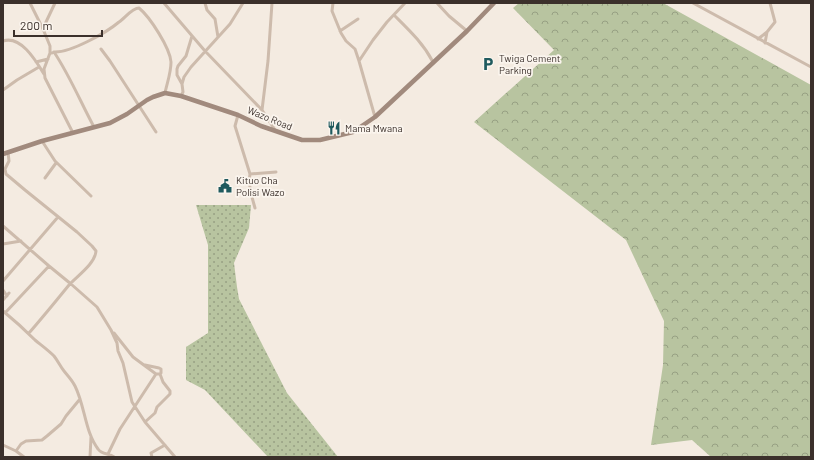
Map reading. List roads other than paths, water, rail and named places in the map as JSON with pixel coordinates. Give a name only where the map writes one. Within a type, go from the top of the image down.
[{"type":"main road","name":"Wazo Road","points":[[166,93],[181,96],[238,115],[276,132],[302,140],[320,140],[353,132],[375,117],[467,31],[494,3]]},
{"type":"main road","points":[[6,153],[42,141],[117,120],[147,100],[166,93]]},
{"type":"street","points":[[30,3],[43,29],[52,53],[70,80],[94,127]]},
{"type":"street","points":[[43,29],[55,3]]},
{"type":"street","points":[[164,3],[205,51],[262,110],[276,132]]},
{"type":"street","points":[[167,7],[168,3]]},
{"type":"street","points":[[205,3],[207,10],[214,19],[218,36]]},
{"type":"street","points":[[182,84],[187,73],[230,24],[243,3]]},
{"type":"street","points":[[262,110],[268,61],[272,3]]},
{"type":"street","points":[[333,3],[332,11],[340,31],[346,41],[355,49],[360,61],[375,117]]},
{"type":"street","points":[[399,3],[402,7]]},
{"type":"street","points":[[360,61],[373,40],[405,3]]},
{"type":"street","points":[[437,3],[449,16],[467,31]]},
{"type":"street","points":[[693,3],[811,67]]},
{"type":"street","points":[[758,39],[767,32],[774,22],[770,3]]},
{"type":"street","points":[[45,78],[44,69],[52,53],[68,50],[93,38],[119,23],[135,9],[139,8],[157,31],[170,54],[171,66],[166,93]]},
{"type":"street","points":[[394,16],[412,32],[425,48],[433,62]]},
{"type":"street","points":[[340,31],[358,19]]},
{"type":"street","points":[[765,42],[767,32]]},
{"type":"street","points":[[181,96],[183,92],[182,84],[177,75],[177,69],[186,56],[192,36]]},
{"type":"street","points":[[3,41],[8,39],[23,46],[36,62],[73,133]]},
{"type":"street","points":[[101,49],[156,132]]},
{"type":"street","points":[[36,62],[48,59]]},
{"type":"street","points":[[3,90],[39,67]]},
{"type":"street","points":[[238,115],[236,126],[250,174],[249,181],[251,195],[255,208]]},
{"type":"street","points":[[42,141],[56,163],[91,196]]},
{"type":"street","points":[[6,153],[9,161],[5,169],[5,174],[86,240],[96,252],[88,266],[29,334]]},
{"type":"street","points":[[45,178],[56,163]]},
{"type":"street","points":[[250,174],[276,172]]},
{"type":"street","points":[[3,281],[58,217]]},
{"type":"street","points":[[3,226],[97,307],[117,343],[132,402],[145,422],[175,457]]},
{"type":"street","points":[[3,244],[20,241]]},
{"type":"street","points":[[49,266],[4,313],[29,334],[60,364],[75,387],[91,436],[99,450],[102,453],[111,454],[114,457]]},
{"type":"street","points":[[3,290],[8,294],[3,300]]},
{"type":"street","points":[[111,330],[133,357],[158,374],[170,391],[170,394],[157,407],[155,413],[145,422]]},
{"type":"street","points":[[108,454],[120,429],[162,370],[145,365]]},
{"type":"street","points":[[16,451],[21,444],[26,441],[42,440],[47,436],[61,424],[80,399]]},
{"type":"street","points":[[90,457],[91,436]]},
{"type":"street","points":[[158,449],[160,439]]},
{"type":"street","points":[[3,445],[16,451],[24,457]]},
{"type":"street","points":[[152,457],[151,453],[165,445]]},
{"type":"place","name":"Twiga Cement Parking","points":[[488,64]]},
{"type":"place","name":"Mama Mwana","points":[[334,128]]},
{"type":"place","name":"Kituo Cha Polisi Wazo","points":[[225,186]]}]
